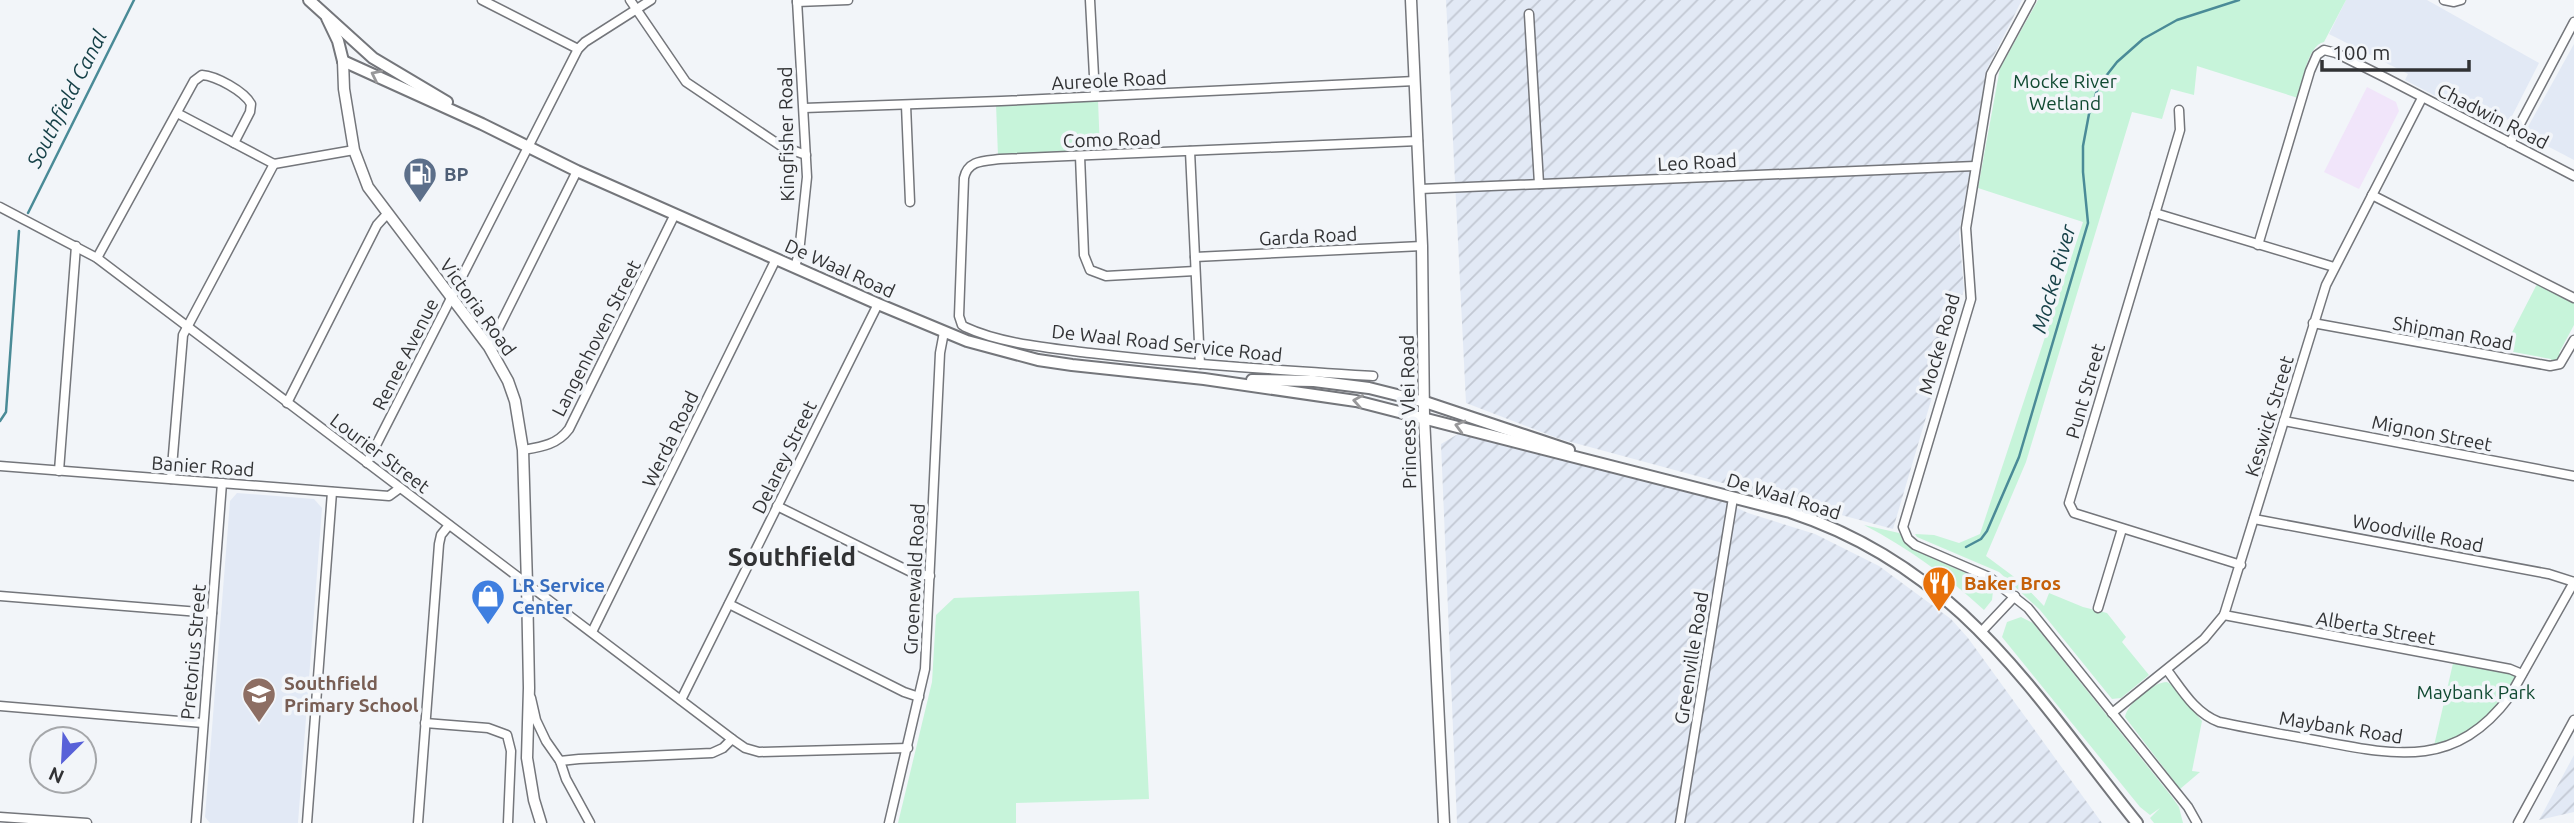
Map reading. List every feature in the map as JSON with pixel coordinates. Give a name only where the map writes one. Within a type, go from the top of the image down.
[{"type":"main road","name":"De Waal Road","points":[[309,0],[367,54],[482,124]]},
{"type":"main road","name":"Victoria Road","points":[[323,12],[338,41],[343,61]]},
{"type":"main road","points":[[343,61],[367,54]]},
{"type":"main road","name":"De Waal Road","points":[[343,61],[577,170],[944,332],[1038,360],[1204,379],[1356,401],[1820,522],[1866,543],[1928,583],[1982,631],[2137,823]]},
{"type":"main road","name":"De Waal Road","points":[[1204,379],[1338,383],[1369,388],[1424,402],[1555,445],[1594,461]]},
{"type":"street","points":[[482,0],[578,49],[651,0]]},
{"type":"street","points":[[630,0],[686,82],[782,146],[806,155]]},
{"type":"street","points":[[797,1],[848,0]]},
{"type":"street","points":[[1090,0],[1095,95]]},
{"type":"street","name":"Princess Vlei Road","points":[[1411,0],[1422,246],[1424,417],[1444,823]]},
{"type":"street","name":"Mocke Road","points":[[2031,0],[1991,74],[1966,228],[1971,299],[1903,527],[1908,539],[1915,544],[1989,577],[2036,616],[2188,807],[2197,823]]},
{"type":"street","name":"Kingfisher Road","points":[[795,267],[799,253],[807,177],[797,1]]},
{"type":"street","points":[[1529,15],[1539,184]]},
{"type":"street","points":[[2510,143],[2574,22]]},
{"type":"street","name":"Renee Avenue","points":[[368,463],[578,49]]},
{"type":"street","name":"Chadwin Road","points":[[2258,245],[2310,71],[2321,51],[2336,53],[2574,176]]},
{"type":"street","name":"Victoria Road","points":[[343,61],[344,89],[354,150],[368,187],[489,347],[508,380],[515,401],[523,450],[529,688],[527,758],[541,823]]},
{"type":"street","points":[[97,258],[194,80],[202,75],[211,76],[246,96],[251,104],[250,112],[233,143]]},
{"type":"street","name":"Aureole Road","points":[[804,108],[1415,81]]},
{"type":"street","name":"Keswick Street","points":[[2112,713],[2204,639],[2224,615],[2314,323],[2334,267],[2422,98]]},
{"type":"street","points":[[906,105],[910,202]]},
{"type":"street","name":"Punt Street","points":[[2179,110],[2180,130],[2069,503],[2074,513],[2241,565]]},
{"type":"street","points":[[177,113],[274,164],[354,150]]},
{"type":"street","name":"Como Road","points":[[961,325],[959,316],[963,191],[966,172],[970,166],[982,161],[1418,141]]},
{"type":"street","points":[[1190,151],[1200,364]]},
{"type":"street","points":[[1080,156],[1084,255],[1090,270],[1106,276],[1195,271]]},
{"type":"street","points":[[171,479],[181,342],[186,326],[274,164]]},
{"type":"street","name":"Leo Road","points":[[1420,190],[1975,166]]},
{"type":"street","points":[[489,347],[577,170]]},
{"type":"street","points":[[2372,195],[2574,298]]},
{"type":"street","name":"Lourier Street","points":[[0,207],[97,258],[745,748],[759,752],[908,748]]},
{"type":"street","points":[[2155,213],[2334,267]]},
{"type":"street","points":[[287,403],[377,225],[387,214]]},
{"type":"street","name":"Langenhoven Street","points":[[523,450],[550,444],[569,429],[675,214]]},
{"type":"street","points":[[59,471],[76,246]]},
{"type":"street","name":"Garda Road","points":[[1195,257],[1422,246]]},
{"type":"street","name":"Werda Road","points":[[592,632],[776,259]]},
{"type":"street","name":"Delarey Street","points":[[681,700],[878,304]]},
{"type":"street","name":"Shipman Road","points":[[2314,323],[2550,366],[2560,364],[2574,340]]},
{"type":"street","name":"De Waal Road Service Road","points":[[961,325],[1044,347],[1200,364],[1373,376]]},
{"type":"street","name":"Groenewald Road","points":[[889,823],[925,670],[939,374],[944,332]]},
{"type":"street","name":"Mignon Street","points":[[2284,421],[2574,476]]},
{"type":"street","name":"Banier Road","points":[[0,466],[389,496],[400,488]]},
{"type":"street","name":"Pretorius Street","points":[[196,823],[222,483]]},
{"type":"street","points":[[307,823],[332,492]]},
{"type":"street","name":"Greenville Road","points":[[1680,823],[1733,498]]},
{"type":"street","points":[[777,506],[913,573],[930,576]]},
{"type":"street","name":"Woodville Road","points":[[2255,519],[2549,574],[2574,582]]},
{"type":"street","points":[[418,823],[440,538],[449,525]]},
{"type":"street","points":[[2098,608],[2122,529]]},
{"type":"street","name":"Maybank Road","points":[[2167,670],[2195,707],[2207,717],[2219,722],[2373,751],[2405,754],[2448,745],[2475,731],[2498,711],[2574,582]]},
{"type":"street","points":[[0,596],[212,612]]},
{"type":"street","points":[[1982,631],[2015,596]]},
{"type":"street","points":[[729,604],[904,692],[919,697]]},
{"type":"street","name":"Alberta Street","points":[[2224,615],[2510,669],[2522,674]]},
{"type":"street","name":"Victoria Road","points":[[529,688],[536,720],[560,761],[566,779],[590,823]]},
{"type":"street","points":[[0,706],[203,723]]},
{"type":"street","points":[[2518,823],[2574,720]]},
{"type":"street","points":[[425,723],[488,728],[507,735],[511,751],[508,823]]},
{"type":"street","points":[[560,761],[712,754],[732,739]]},
{"type":"street","points":[[0,817],[84,823]]},
{"type":"shaded area","points":[[1446,0],[2022,0],[1988,67],[1959,233],[1964,289],[1893,529],[1560,439],[1466,403]]},
{"type":"shaded area","points":[[2346,0],[2427,0],[2539,63],[2511,118],[2493,126],[2405,80],[2408,74],[2329,34]]},
{"type":"shaded area","points":[[2574,44],[2574,160],[2524,134]]},
{"type":"shaded area","points":[[2367,87],[2396,102],[2399,111],[2359,189],[2324,172]]},
{"type":"shaded area","points":[[1458,434],[1718,499],[1748,513],[1815,534],[1879,566],[1951,619],[1968,638],[2102,823],[1457,823],[1441,444]]},
{"type":"shaded area","name":"Southfield Primary School","points":[[237,493],[314,499],[322,508],[298,823],[210,823],[205,817],[230,501]]},
{"type":"shaded area","points":[[2574,755],[2574,812],[2539,820]]},
{"type":"green space","name":"Mocke River Wetland","points":[[2038,0],[2346,0],[2324,42],[2313,50],[2298,98],[2197,66],[2194,95],[2171,89],[2162,119],[2132,112],[2026,462],[1986,556],[2021,582],[2044,606],[2049,593],[2083,607],[2107,613],[2126,637],[2122,642],[2149,675],[2121,698],[2112,699],[2040,610],[1999,572],[1915,534],[1934,535],[1959,543],[1980,534],[2083,222],[1978,188],[2000,68]]},
{"type":"green space","points":[[1098,100],[1100,151],[998,156],[996,104]]},
{"type":"green space","points":[[2537,284],[2574,303],[2574,325],[2559,353],[2562,355],[2556,361],[2503,350]]},
{"type":"green space","points":[[1864,525],[1899,533],[1912,549],[1986,582],[1993,591],[1992,600],[1984,610],[1927,563]]},
{"type":"green space","points":[[1139,591],[1149,799],[1016,803],[1016,823],[898,823],[932,682],[936,615],[954,598]]},
{"type":"green space","points":[[2021,617],[2033,623],[2172,797],[2179,807],[2183,823],[2154,823],[2150,818],[2160,808],[2150,815],[2140,807],[2002,637],[2007,622]]},
{"type":"green space","name":"Maybank Park","points":[[2454,659],[2522,674],[2487,722],[2433,750]]},
{"type":"green space","points":[[2167,682],[2202,721],[2192,771],[2200,772],[2180,789],[2125,717],[2130,706],[2141,695]]},
{"type":"waterway","name":"Southfield Canal","points":[[28,213],[134,0]]},
{"type":"waterway","name":"Mocke River","points":[[1966,547],[1981,539],[1987,531],[2019,457],[2088,223],[2083,146],[2089,114],[2099,85],[2117,62],[2143,39],[2177,20],[2239,0]]},
{"type":"waterway","name":"Southfield Canal","points":[[0,421],[6,412],[19,231]]},
{"type":"place","name":"BP","points":[[420,204]]},
{"type":"place","name":"Baker Bros","points":[[1939,613]]},
{"type":"place","name":"LR Service Center","points":[[488,626]]},
{"type":"place","name":"Southfield Primary School","points":[[259,724]]},
{"type":"district","name":"Southfield","points":[[792,557]]}]
